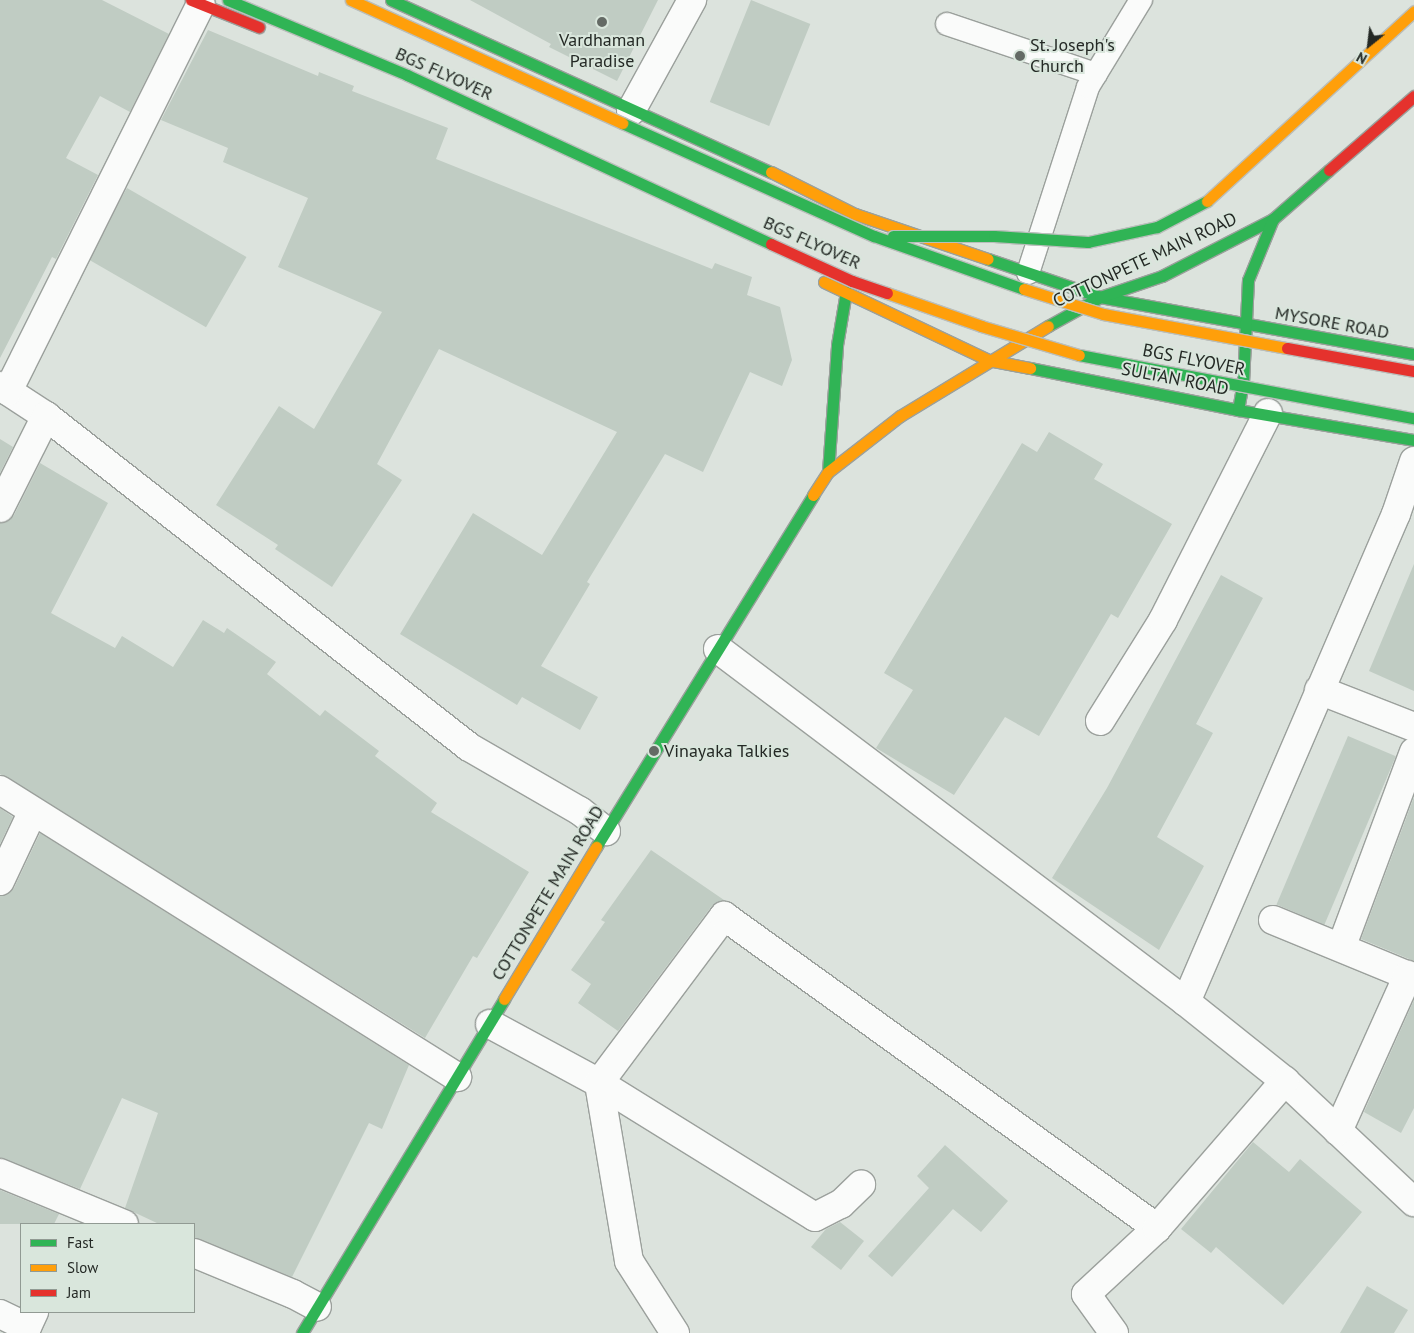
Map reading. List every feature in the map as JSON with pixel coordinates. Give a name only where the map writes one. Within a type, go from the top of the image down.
[{"type":"main road","name":"BGS FLYOVER","points":[[228,0],[407,75],[852,281],[981,326],[1087,357],[1300,399],[1414,418]]},
{"type":"main road","name":"BGS FLYOVER","points":[[351,0],[874,236],[991,279],[1102,314],[1414,370]]},
{"type":"main road","name":"MYSORE ROAD","points":[[391,0],[630,111],[721,147],[855,214],[1100,298],[1414,354]]},
{"type":"main road","points":[[196,2],[274,33]]},
{"type":"main road","points":[[874,236],[994,236],[1088,242],[1127,236],[1157,227],[1212,198],[1414,10]]},
{"type":"main road","name":"SULTAN ROAD","points":[[292,40],[401,84],[988,360],[1238,410],[1268,413],[1414,440]]},
{"type":"main road","name":"COTTONPETE MAIN ROAD","points":[[302,1333],[606,831],[828,472],[900,416],[988,360],[1100,298],[1162,276],[1272,219],[1414,96]]},
{"type":"main road","points":[[1238,410],[1243,382],[1245,325],[1250,273],[1272,219]]},
{"type":"main road","name":"COTTONPETE MAIN ROAD","points":[[828,472],[837,345],[846,292]]},
{"type":"street","points":[[630,111],[692,0]]},
{"type":"street","points":[[196,2],[4,388],[46,416],[470,747],[580,811],[606,831]]},
{"type":"street","points":[[1100,721],[1163,620],[1268,413]]},
{"type":"street","points":[[0,508],[46,416]]},
{"type":"street","points":[[1186,1002],[1396,514],[1414,461]]},
{"type":"street","points":[[718,649],[1186,1002],[1285,1081],[1414,1202]]},
{"type":"street","points":[[1319,690],[1414,727]]},
{"type":"street","points":[[1344,940],[1414,752]]},
{"type":"street","points":[[0,790],[457,1077]]},
{"type":"street","points":[[0,881],[33,811]]},
{"type":"street","points":[[675,1333],[629,1261],[600,1083],[724,916],[1157,1228]]},
{"type":"street","points":[[1274,920],[1411,977],[1338,1131]]},
{"type":"street","points":[[490,1024],[600,1083],[815,1217],[841,1204],[861,1185]]},
{"type":"street","points":[[1114,1333],[1086,1294],[1157,1228],[1285,1081]]},
{"type":"street","points":[[0,1173],[76,1215],[119,1223]]},
{"type":"street","points":[[195,1253],[317,1307]]},
{"type":"street","points":[[0,1314],[27,1327],[34,1313]]},
{"type":"lane","points":[[1028,273],[1088,87],[1141,0]]},
{"type":"lane","points":[[1405,0],[1414,10]]},
{"type":"lane","points":[[947,24],[1096,74]]},
{"type":"building","points":[[0,0],[102,0],[169,34],[130,112],[100,96],[66,158],[98,175],[56,259],[52,257],[0,358]]},
{"type":"building","points":[[470,0],[658,0],[617,81],[549,47],[551,44]]},
{"type":"building","points":[[751,0],[810,24],[769,126],[710,102]]},
{"type":"building","points":[[208,30],[318,76],[319,72],[354,86],[352,91],[448,128],[436,159],[712,269],[715,263],[752,277],[747,295],[780,307],[792,360],[782,386],[750,372],[703,472],[665,454],[587,582],[590,584],[541,666],[598,697],[580,730],[522,697],[517,705],[400,634],[473,513],[542,555],[617,432],[439,349],[377,464],[402,480],[332,587],[275,549],[278,545],[216,505],[279,406],[314,429],[382,312],[278,267],[308,198],[223,162],[228,148],[161,120]]},
{"type":"building","points":[[127,188],[247,257],[206,327],[87,258]]},
{"type":"building","points":[[1049,432],[1103,464],[1094,479],[1172,524],[1118,618],[1111,614],[1039,736],[1005,717],[954,795],[876,748],[913,690],[884,673],[1022,443],[1037,452]]},
{"type":"building","points":[[0,439],[13,447],[0,473]]},
{"type":"building","points":[[40,463],[108,503],[51,613],[115,648],[122,636],[173,667],[203,620],[224,633],[227,628],[276,662],[267,674],[320,716],[325,710],[379,751],[375,756],[437,803],[431,812],[529,872],[477,958],[473,956],[425,1038],[0,774],[0,523],[14,515]]},
{"type":"building","points":[[1414,564],[1414,691],[1369,671]]},
{"type":"building","points":[[1221,575],[1263,598],[1196,724],[1213,733],[1157,837],[1204,866],[1159,950],[1052,878],[1107,788]]},
{"type":"building","points":[[1348,736],[1396,756],[1324,925],[1276,904]]},
{"type":"building","points":[[1414,797],[1414,961],[1361,939]]},
{"type":"building","points":[[0,808],[13,817],[0,844]]},
{"type":"building","points":[[40,833],[409,1065],[382,1129],[369,1123],[292,1277],[195,1238],[195,1223],[157,1223],[125,1208],[158,1113],[122,1098],[80,1189],[0,1158],[0,896],[14,888]]},
{"type":"building","points":[[651,850],[724,900],[711,907],[618,1031],[578,1003],[591,984],[571,970],[605,922],[601,920]]},
{"type":"building","points":[[1414,1000],[1414,1108],[1401,1133],[1364,1112]]},
{"type":"building","points":[[1253,1142],[1289,1172],[1300,1159],[1362,1212],[1283,1305],[1216,1247],[1211,1253],[1181,1229]]},
{"type":"building","points":[[945,1145],[1008,1201],[981,1232],[953,1209],[892,1277],[868,1256],[929,1188],[917,1176]]},
{"type":"building","points":[[0,1190],[59,1214],[54,1223],[0,1224]]},
{"type":"building","points":[[840,1222],[864,1241],[841,1270],[811,1247],[826,1229]]},
{"type":"building","points":[[1367,1286],[1408,1310],[1394,1333],[1340,1333]]},
{"type":"traffic: fast","points":[[228,0],[407,75],[771,244]]},
{"type":"traffic: fast","points":[[391,0],[771,172]]},
{"type":"traffic: fast","points":[[622,123],[874,236],[1024,289]]},
{"type":"traffic: fast","points":[[1048,326],[1100,297],[1162,276],[1273,219],[1329,170]]},
{"type":"traffic: fast","points":[[893,236],[994,236],[1088,242],[1157,227],[1207,201]]},
{"type":"traffic: fast","points":[[1238,410],[1243,382],[1248,280],[1273,219]]},
{"type":"traffic: fast","points":[[988,259],[1100,297],[1414,354]]},
{"type":"traffic: fast","points":[[828,472],[837,345],[846,292]]},
{"type":"traffic: fast","points":[[1079,355],[1414,418]]},
{"type":"traffic: fast","points":[[1030,368],[1238,410],[1414,440]]},
{"type":"traffic: fast","points":[[596,847],[813,495]]},
{"type":"traffic: fast","points":[[302,1333],[504,999]]},
{"type":"traffic: slow","points":[[351,0],[622,123]]},
{"type":"traffic: slow","points":[[1207,201],[1414,11]]},
{"type":"traffic: slow","points":[[771,172],[855,214],[988,259]]},
{"type":"traffic: slow","points":[[824,282],[988,360],[1030,368]]},
{"type":"traffic: slow","points":[[1024,289],[1103,314],[1287,348]]},
{"type":"traffic: slow","points":[[887,293],[981,326],[1079,355]]},
{"type":"traffic: slow","points":[[813,495],[828,472],[900,416],[1048,326]]},
{"type":"traffic: slow","points":[[504,999],[596,847]]},
{"type":"traffic: jam","points":[[191,0],[259,27]]},
{"type":"traffic: jam","points":[[1329,170],[1414,96]]},
{"type":"traffic: jam","points":[[771,244],[852,281],[887,293]]},
{"type":"traffic: jam","points":[[1287,348],[1414,371]]},
{"type":"place","name":"Vardhaman Paradise","points":[[602,22]]},
{"type":"place","name":"St. Joseph's Church","points":[[1020,56]]},
{"type":"place","name":"Vinayaka Talkies","points":[[654,751]]}]
